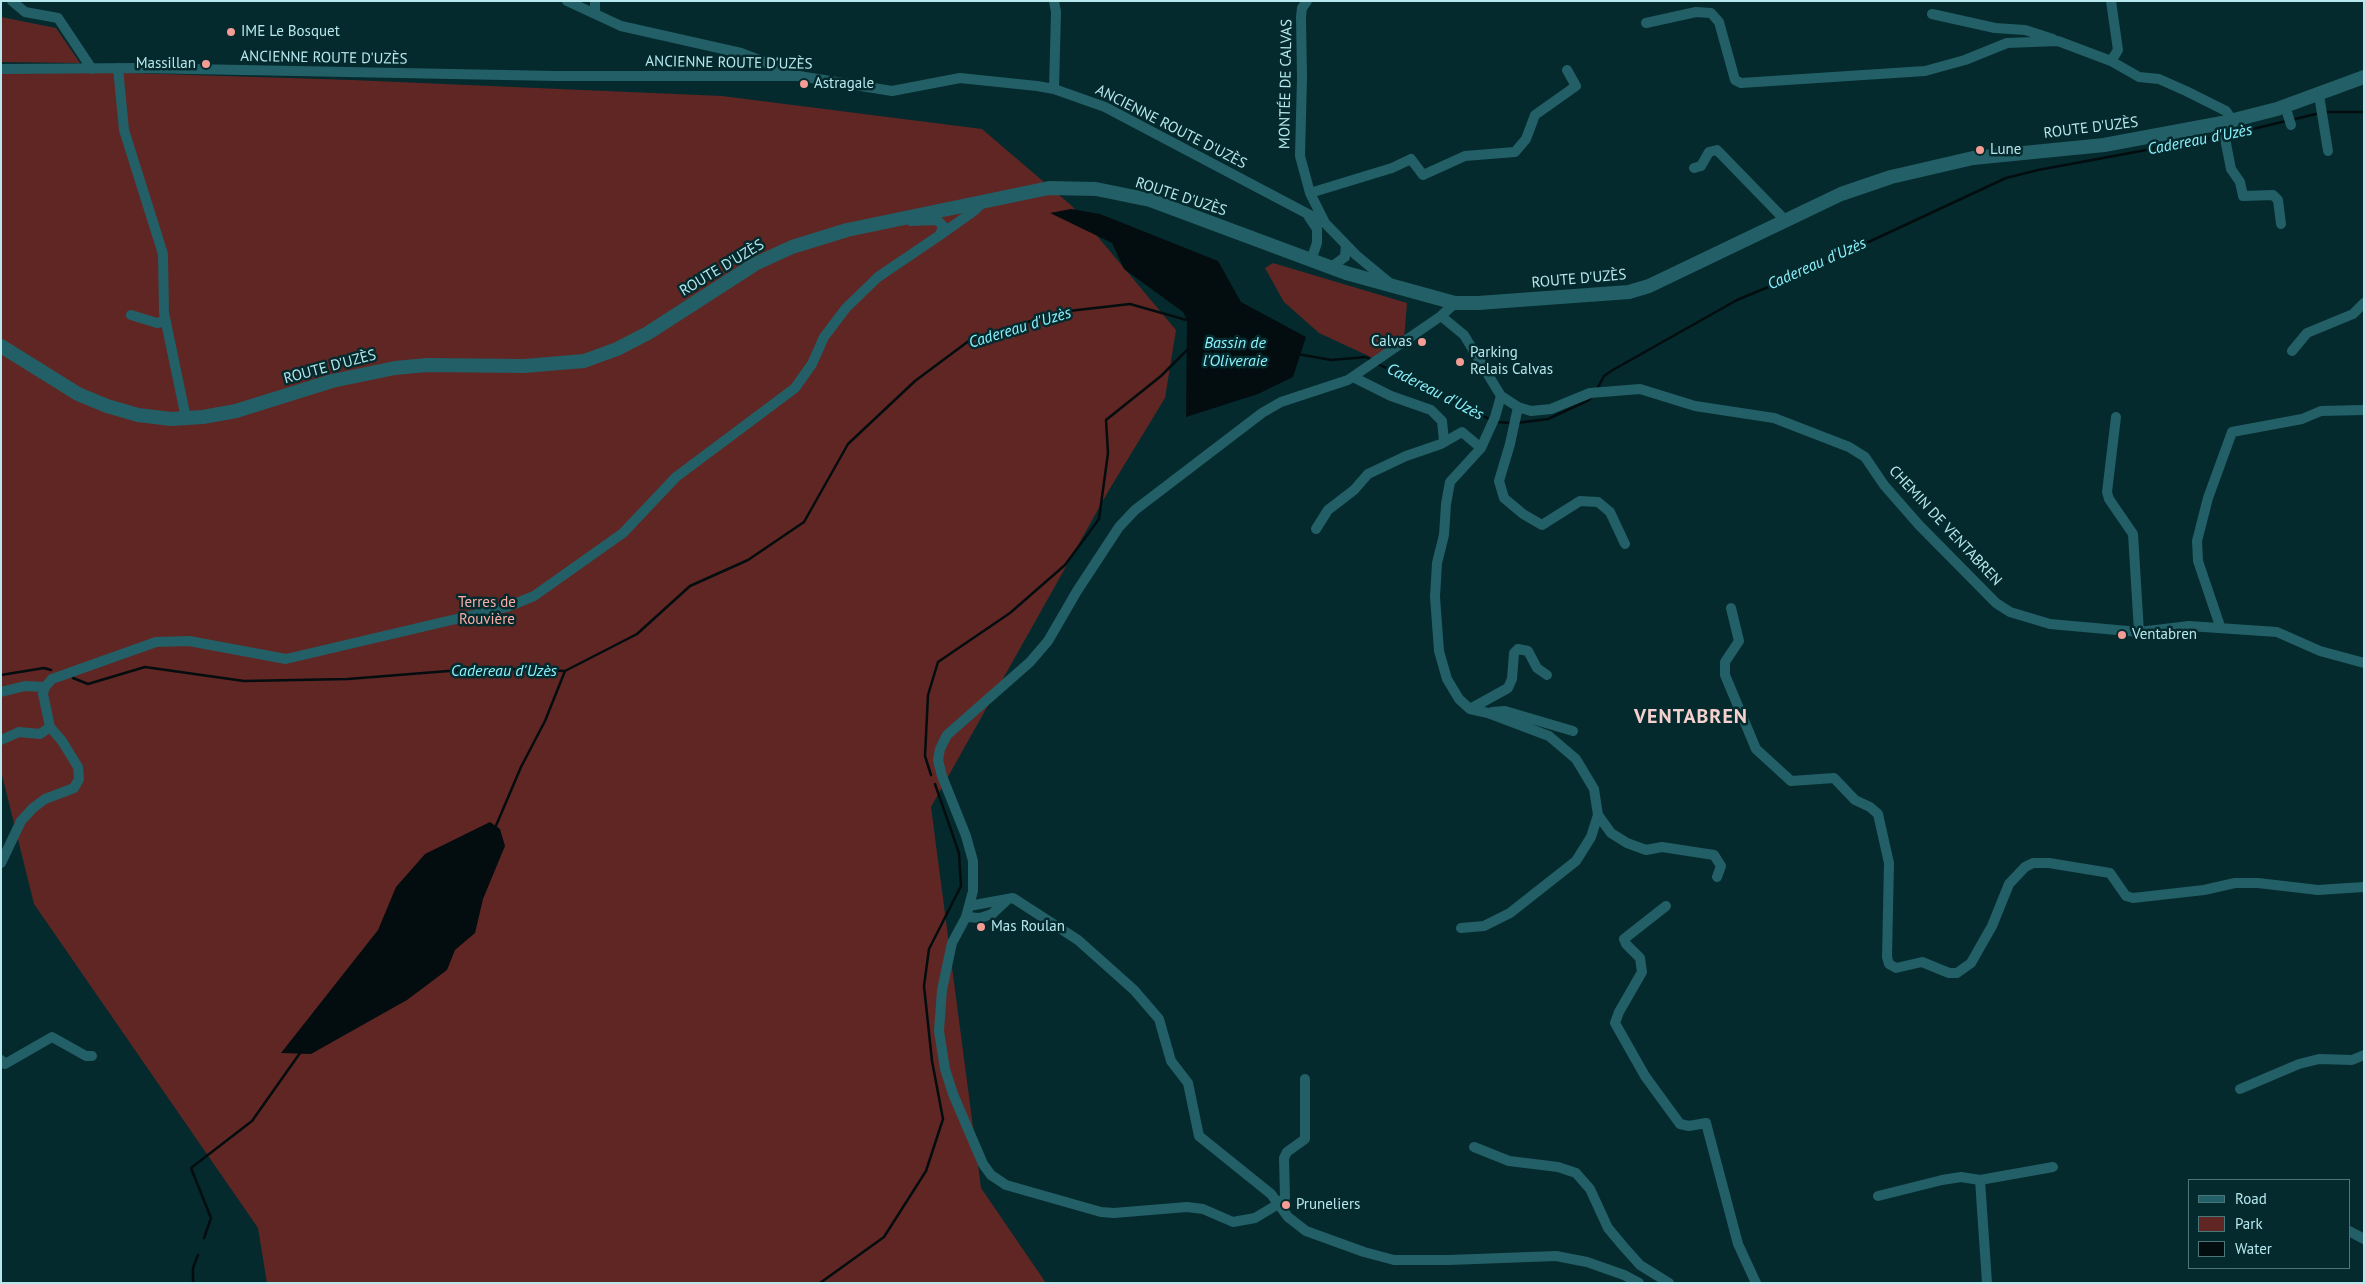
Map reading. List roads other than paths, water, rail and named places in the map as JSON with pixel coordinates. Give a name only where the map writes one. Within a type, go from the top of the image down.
[{"type":"main road","name":"ROUTE D'UZÈS","points":[[1,346],[78,394],[107,406],[138,415],[171,419],[236,411],[332,381],[395,368],[428,365],[524,366],[584,361],[617,349],[648,333],[755,264],[792,246],[847,230],[954,206],[1048,188],[1096,189],[1150,200],[1332,268],[1455,303],[1630,292],[1649,286],[1841,194],[1883,180],[1973,158],[2104,145],[2226,124],[2286,110],[2318,107],[2364,77]]},
{"type":"street","points":[[12,1],[25,12],[58,18],[92,69]]},
{"type":"street","points":[[567,1],[621,26],[741,53],[799,76]]},
{"type":"street","points":[[595,1],[595,14]]},
{"type":"street","points":[[1054,1],[1056,12],[1054,89]]},
{"type":"street","name":"MONTÉE DE CALVAS","points":[[1306,1],[1302,8],[1301,17],[1300,156],[1310,193],[1324,223]]},
{"type":"street","points":[[2111,1],[2118,50],[2111,61]]},
{"type":"street","points":[[1646,23],[1696,12],[1711,12],[1719,22],[1735,80],[1741,83],[1925,71],[1966,60],[2007,43],[2058,41]]},
{"type":"street","points":[[1932,14],[1995,28],[2025,30],[2111,61],[2139,77],[2159,79],[2226,111],[2225,142],[2231,169],[2240,182],[2243,196],[2273,194],[2278,200],[2280,224]]},
{"type":"street","points":[[118,68],[124,130],[163,254],[166,321],[186,418]]},
{"type":"street","name":"ANCIENNE ROUTE D'UZÈS","points":[[1,69],[118,68],[527,76],[799,76],[892,90],[960,78],[1054,89],[1105,107],[1324,223],[1346,245],[1397,288]]},
{"type":"street","points":[[1310,193],[1392,168],[1411,159],[1423,175],[1465,156],[1515,152],[1526,139],[1535,115],[1576,86],[1567,70]]},
{"type":"street","points":[[2318,107],[2328,151]]},
{"type":"street","points":[[2286,110],[2291,125]]},
{"type":"street","points":[[1694,168],[1701,166],[1709,152],[1717,150],[1785,220]]},
{"type":"street","points":[[1,863],[18,827],[32,808],[45,799],[74,788],[79,778],[78,767],[62,741],[50,727],[49,716],[44,703],[45,688],[52,679],[156,642],[189,642],[286,659],[507,607],[534,596],[623,534],[676,477],[795,388],[812,364],[824,337],[846,308],[878,277],[955,225],[984,201]]},
{"type":"street","points":[[954,206],[959,214],[955,225]]},
{"type":"street","points":[[940,235],[947,224],[954,206]]},
{"type":"street","points":[[1307,214],[1317,229],[1317,243],[1311,260]]},
{"type":"street","points":[[889,221],[937,220],[943,226],[940,235]]},
{"type":"street","points":[[1317,243],[1329,236],[1337,236]]},
{"type":"street","points":[[1332,268],[1345,257],[1346,245]]},
{"type":"street","points":[[2292,351],[2307,333],[2353,314],[2364,302]]},
{"type":"street","points":[[1305,1079],[1305,1139],[1287,1152],[1284,1158],[1285,1197],[1280,1203],[1255,1218],[1233,1222],[1203,1209],[1186,1206],[1114,1213],[1089,1210],[1006,1185],[991,1175],[983,1164],[953,1094],[945,1068],[939,1031],[942,998],[952,943],[966,917],[973,891],[973,861],[966,836],[942,776],[938,760],[940,749],[947,735],[1030,662],[1048,641],[1077,592],[1119,528],[1135,510],[1262,413],[1281,402],[1353,377],[1441,316],[1455,303]]},
{"type":"street","points":[[131,315],[157,323],[166,321]]},
{"type":"street","name":"CHEMIN DE VENTABREN","points":[[1441,316],[1464,335],[1500,396],[1518,407],[1531,411],[1551,409],[1595,393],[1640,389],[1695,406],[1774,418],[1849,446],[1865,457],[1884,485],[1919,524],[1996,603],[2010,612],[2050,624],[2139,632],[2190,626],[2220,626],[2277,632],[2320,651],[2364,663]]},
{"type":"street","points":[[1353,377],[1391,396],[1431,410],[1442,422],[1444,441]]},
{"type":"street","points":[[1461,928],[1484,926],[1510,913],[1576,862],[1591,837],[1598,815],[1594,789],[1576,758],[1549,736],[1488,713],[1470,709],[1458,699],[1447,679],[1439,651],[1435,597],[1437,562],[1444,535],[1450,482],[1481,448],[1494,420],[1500,396]]},
{"type":"street","points":[[1518,407],[1499,480],[1504,498],[1523,514],[1542,525],[1580,501],[1598,502],[1610,512],[1625,544]]},
{"type":"street","points":[[2220,626],[2198,561],[2197,541],[2208,498],[2232,432],[2302,419],[2321,411],[2364,410]]},
{"type":"street","points":[[2116,417],[2107,492],[2109,499],[2133,534],[2139,632]]},
{"type":"street","points":[[1316,529],[1328,510],[1354,490],[1368,474],[1462,432],[1481,448]]},
{"type":"street","points":[[1731,608],[1739,641],[1725,662],[1725,674],[1756,749],[1791,781],[1834,778],[1855,800],[1870,807],[1878,814],[1889,863],[1887,957],[1889,964],[1896,968],[1922,962],[1949,973],[1957,973],[1971,963],[1984,942],[2010,884],[2025,867],[2033,863],[2066,865],[2110,873],[2126,896],[2133,898],[2204,890],[2235,883],[2258,883],[2318,890],[2364,887]]},
{"type":"street","points":[[1470,709],[1508,688],[1512,679],[1514,653],[1518,649],[1528,651],[1537,668],[1546,675]]},
{"type":"street","points":[[1,692],[25,686],[45,688]]},
{"type":"street","points":[[1488,713],[1505,711],[1573,731]]},
{"type":"street","points":[[1,740],[19,732],[40,734],[50,727]]},
{"type":"street","points":[[1598,815],[1611,833],[1627,844],[1646,850],[1662,847],[1714,856],[1721,866],[1717,877]]},
{"type":"street","points":[[969,906],[1013,898],[1078,940],[1134,990],[1159,1019],[1171,1061],[1188,1084],[1199,1136],[1280,1203],[1288,1217],[1306,1231],[1364,1252],[1394,1260],[1556,1256],[1587,1262],[1624,1275],[1639,1283]]},
{"type":"street","points":[[966,917],[980,918],[992,914],[1008,899]]},
{"type":"street","points":[[1666,906],[1624,939],[1626,944],[1640,958],[1642,972],[1619,1012],[1616,1023],[1645,1076],[1680,1124],[1689,1126],[1706,1123],[1738,1244],[1756,1283]]},
{"type":"street","points":[[1,1060],[5,1064],[52,1036],[86,1056],[92,1056]]},
{"type":"street","points":[[2240,1089],[2299,1064],[2319,1059],[2352,1060],[2364,1055]]},
{"type":"street","points":[[1474,1147],[1509,1161],[1558,1167],[1576,1173],[1590,1189],[1608,1228],[1623,1246],[1640,1265],[1669,1283]]},
{"type":"street","points":[[1878,1196],[1960,1177],[1980,1180],[2054,1167]]},
{"type":"street","points":[[1980,1180],[1987,1283]]},
{"type":"street","points":[[2350,1232],[2364,1239]]},
{"type":"water","name":"Bassin de l'Oliveraie","points":[[1071,209],[1100,214],[1218,261],[1241,302],[1306,337],[1293,377],[1258,394],[1186,417],[1187,320],[1183,312],[1124,269],[1112,243],[1050,213]]},
{"type":"water","points":[[490,822],[500,829],[505,846],[483,899],[475,933],[455,950],[447,970],[407,1000],[311,1054],[281,1053],[378,930],[396,887],[425,854]]},
{"type":"waterway","name":"Cadereau d'Uzès","points":[[2325,112],[2364,112]]},
{"type":"waterway","name":"Cadereau d'Uzès","points":[[2291,120],[2320,113]]},
{"type":"waterway","name":"Cadereau d'Uzès","points":[[2228,135],[2286,121]]},
{"type":"waterway","name":"Cadereau d'Uzès","points":[[1597,389],[1604,376],[1611,371],[1737,300],[1802,273],[2006,178],[2038,170],[2222,136]]},
{"type":"waterway","name":"Cadereau d'Uzès","points":[[73,678],[88,684],[145,667],[244,681],[348,679],[486,668],[565,671],[637,634],[690,586],[748,560],[804,522],[848,444],[915,381],[970,340],[1060,312],[1130,304],[1190,321]]},
{"type":"waterway","points":[[931,775],[925,756],[928,695],[938,662],[1010,613],[1065,565],[1099,519],[1108,453],[1106,420],[1161,376],[1188,349]]},
{"type":"waterway","name":"Cadereau d'Uzès","points":[[1298,354],[1331,360],[1366,357],[1371,360]]},
{"type":"waterway","name":"Cadereau d'Uzès","points":[[1378,364],[1491,420]]},
{"type":"waterway","name":"Cadereau d'Uzès","points":[[1517,423],[1548,419],[1589,400],[1592,396]]},
{"type":"waterway","name":"Cadereau d'Uzès","points":[[1497,422],[1511,423]]},
{"type":"waterway","name":"Cadereau d'Uzès","points":[[1,675],[44,668],[51,670]]},
{"type":"waterway","points":[[495,828],[521,767],[545,721],[565,671]]},
{"type":"waterway","points":[[820,1283],[884,1237],[926,1171],[943,1119],[932,1061],[924,986],[929,949],[961,886],[959,853],[935,784]]},
{"type":"waterway","points":[[204,1238],[211,1218],[191,1168],[252,1121],[300,1053]]},
{"type":"waterway","points":[[193,1283],[193,1268],[198,1255]]},
{"type":"place","name":"IME Le Bosquet","points":[[231,32]]},
{"type":"place","name":"Massillan","points":[[206,64]]},
{"type":"place","name":"Astragale","points":[[804,84]]},
{"type":"place","name":"Lune","points":[[1980,150]]},
{"type":"place","name":"Calvas","points":[[1422,342]]},
{"type":"place","name":"Parking Relais Calvas","points":[[1460,362]]},
{"type":"place","name":"Ventabren","points":[[2122,635]]},
{"type":"place","name":"Mas Roulan","points":[[981,927]]},
{"type":"place","name":"Pruneliers","points":[[1286,1205]]},
{"type":"district","name":"VENTABREN","points":[[1691,717]]},
{"type":"park label","name":"Terres de Rouvière","points":[[487,612]]}]
